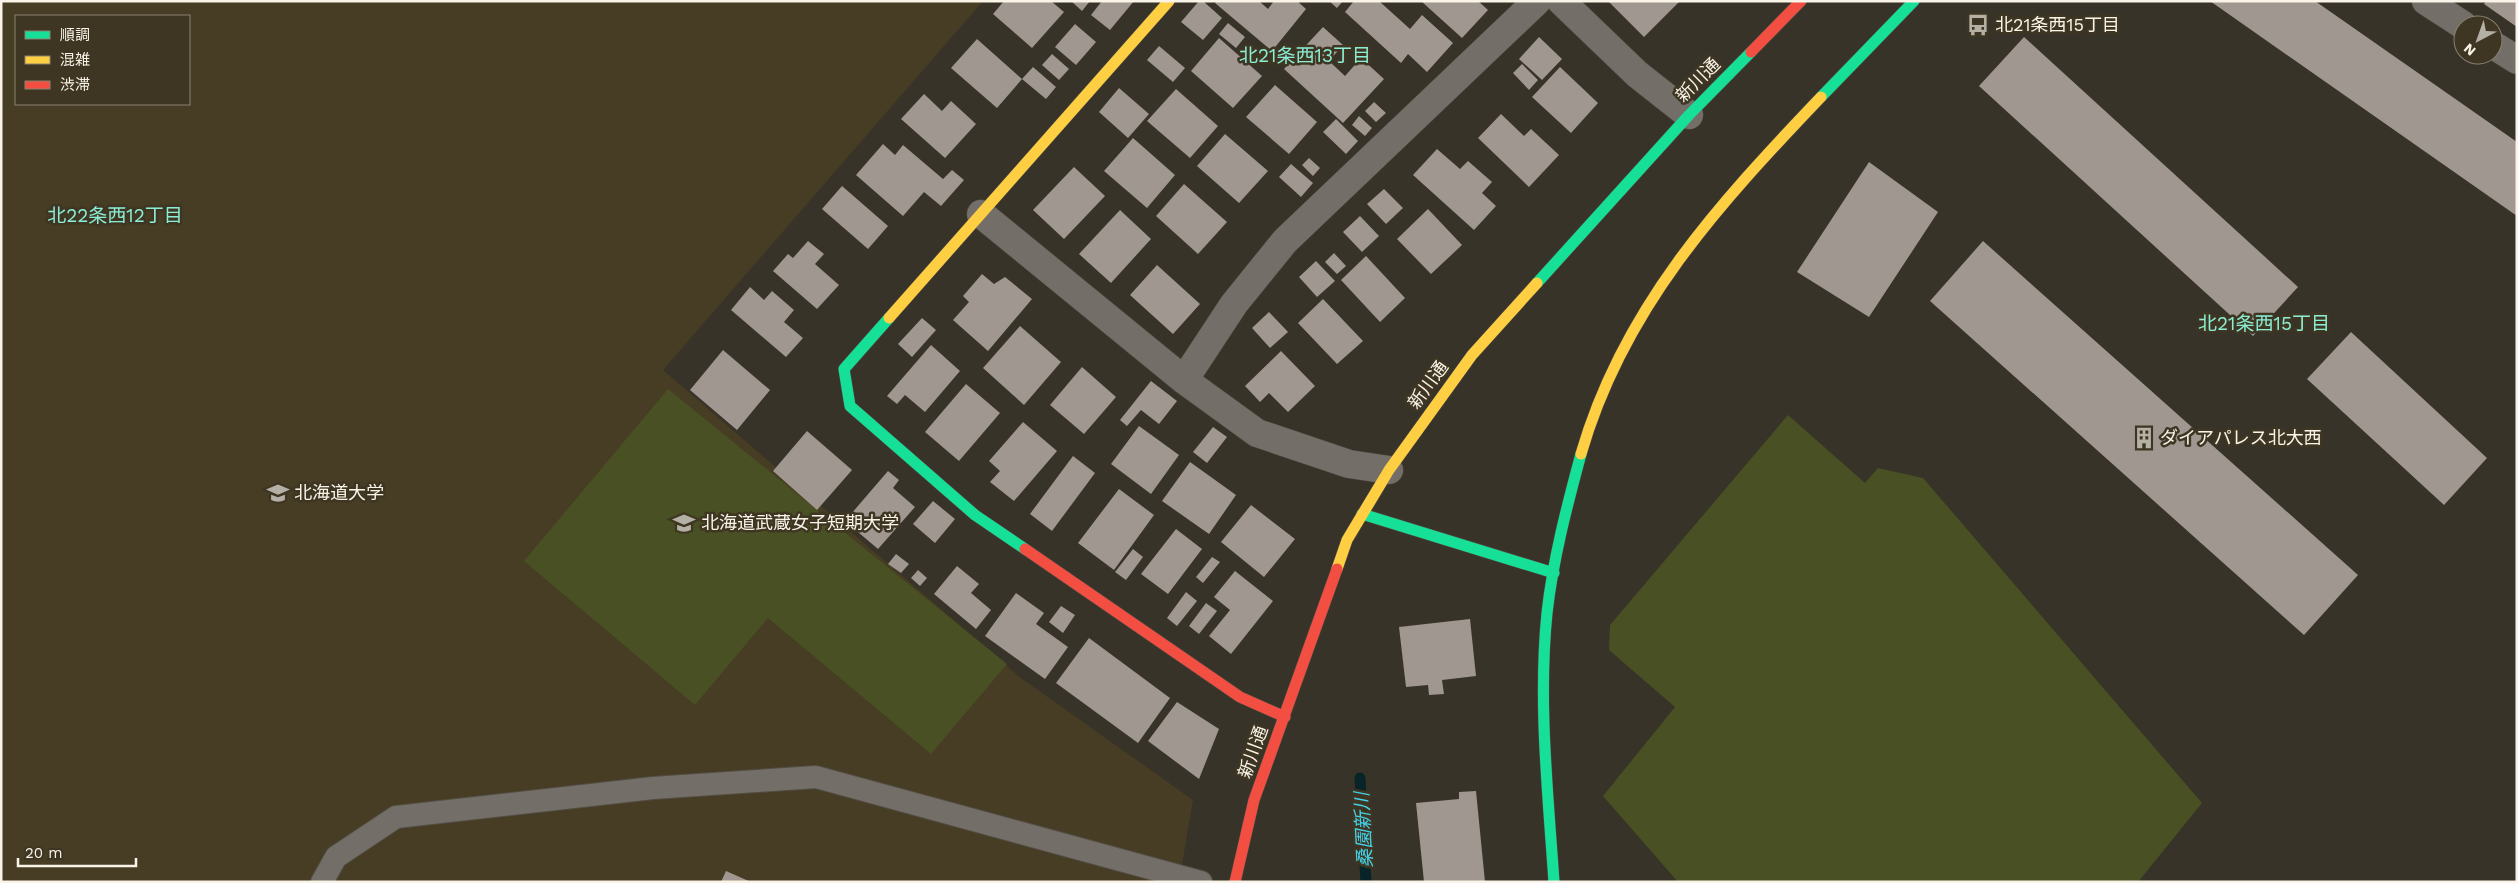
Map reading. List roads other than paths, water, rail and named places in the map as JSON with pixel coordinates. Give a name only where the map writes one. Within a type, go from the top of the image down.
[{"type":"street","points":[[1169,1],[844,369],[850,406],[975,515],[1240,697],[1285,717]]},
{"type":"street","points":[[1184,380],[1234,304],[1285,241],[1537,1]]},
{"type":"street","points":[[1561,1],[1637,74],[1688,115]]},
{"type":"street","name":"新川通","points":[[1235,882],[1254,800],[1347,540],[1389,470],[1472,355],[1688,115],[1801,1]]},
{"type":"street","points":[[1554,882],[1543,717],[1547,613],[1563,518],[1590,424],[1629,336],[1687,247],[1766,155],[1914,1]]},
{"type":"street","points":[[2426,1],[2453,19]]},
{"type":"street","points":[[2503,51],[2517,60]]},
{"type":"street","points":[[981,214],[1184,380],[1257,433],[1348,464],[1389,470]]},
{"type":"street","points":[[1362,514],[1554,573]]},
{"type":"lane","points":[[322,882],[336,857],[396,817],[653,788],[816,777],[1201,882]]},
{"type":"waterway","name":"桑園新川","points":[[1360,778],[1366,882]]},
{"type":"place","name":"北21条西15丁目","points":[[1978,25]]},
{"type":"place","name":"ダイアパレス北大西","points":[[2144,438]]},
{"type":"place","name":"北海道大学","points":[[278,493]]},
{"type":"place","name":"北海道武蔵女子短期大学","points":[[684,523]]},
{"type":"district","name":"北21条西13丁目","points":[[1305,55]]},
{"type":"district","name":"北22条西12丁目","points":[[115,215]]},
{"type":"district","name":"北21条西15丁目","points":[[2264,323]]}]
